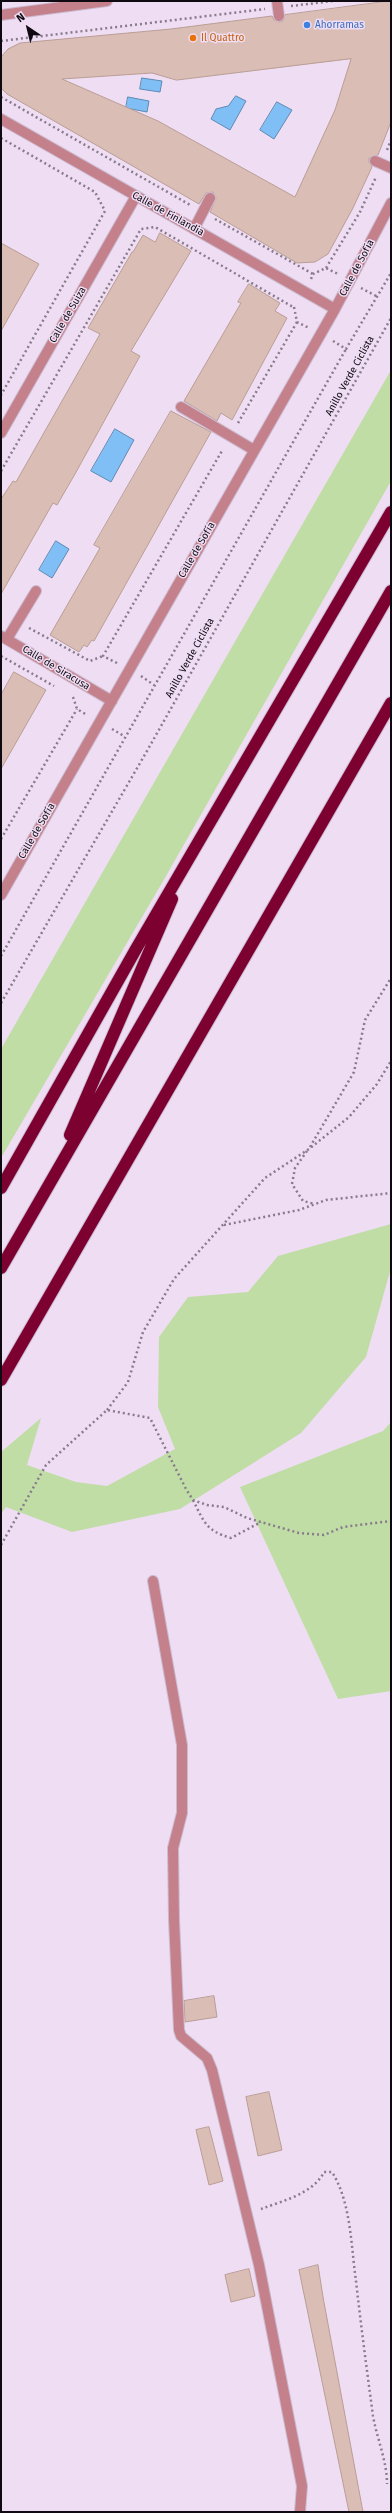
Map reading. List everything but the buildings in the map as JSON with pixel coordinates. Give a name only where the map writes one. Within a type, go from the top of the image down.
[{"type":"highway","points":[[1,1188],[194,848],[391,512]]},
{"type":"highway","points":[[1,1268],[391,591]]},
{"type":"highway","points":[[1,1380],[391,703]]},
{"type":"highway","points":[[47,1189],[194,848]]},
{"type":"highway","points":[[1,1387],[23,1343]]},
{"type":"street","points":[[1,15],[107,1]]},
{"type":"street","name":"Calle de Finlandia","points":[[1,119],[335,309]]},
{"type":"street","name":"Calle de Suiza","points":[[1,433],[136,196]]},
{"type":"street","points":[[194,229],[210,198]]},
{"type":"street","name":"Calle de Sofía","points":[[1,895],[335,309],[391,203]]},
{"type":"street","points":[[181,407],[254,450]]},
{"type":"street","points":[[4,638],[18,621],[36,591]]},
{"type":"street","name":"Calle de Siracusa","points":[[4,638],[112,701]]},
{"type":"street","points":[[153,1581],[182,1745],[182,1813],[173,1848],[174,1920],[180,2030],[181,2036],[207,2058],[212,2070],[247,2215],[302,2486],[300,2512]]},
{"type":"path","points":[[1,41],[333,1]]},
{"type":"path","points":[[1,97],[313,274]]},
{"type":"path","points":[[1,138],[95,192],[106,211],[1,396]]},
{"type":"path","points":[[326,268],[360,212],[383,164],[391,140]]},
{"type":"path","points":[[1,471],[141,229],[155,227],[294,307]]},
{"type":"path","points":[[378,297],[391,273]]},
{"type":"path","name":"Anillo Verde Ciclista","points":[[1,1003],[147,751],[391,318]]},
{"type":"path","points":[[18,621],[90,661],[103,656],[297,322]]},
{"type":"path","points":[[1,956],[124,736],[346,349]]},
{"type":"path","points":[[1,656],[60,690]]},
{"type":"path","points":[[103,656],[129,669],[154,685]]},
{"type":"path","points":[[1,839],[77,709],[74,697],[67,694]]},
{"type":"path","points":[[77,709],[124,736]]},
{"type":"path","points":[[315,1204],[303,1201],[292,1184],[295,1168],[309,1149],[354,1072],[365,1020],[391,978]]},
{"type":"path","points":[[1,1545],[46,1465],[107,1410],[128,1382],[143,1332],[174,1279],[265,1178],[309,1149],[349,1117],[378,1084],[391,1061]]},
{"type":"path","points":[[224,1225],[299,1210],[326,1200],[391,1193]]},
{"type":"path","points":[[107,1410],[150,1418],[171,1462],[205,1524],[216,1534],[231,1538],[261,1522]]},
{"type":"path","points":[[193,1500],[207,1505],[224,1507],[261,1522],[299,1533],[324,1535],[343,1527],[391,1521]]},
{"type":"path","points":[[247,2215],[303,2192],[320,2180],[324,2172],[332,2172],[338,2182],[343,2196],[374,2417],[385,2461],[387,2484]]},
{"type":"green space","points":[[391,370],[391,481],[162,883],[1,1158],[1,1049]]},
{"type":"green space","points":[[391,1224],[391,1268],[366,1357],[301,1433],[180,1509],[72,1532],[6,1507],[1,1514],[1,1452],[41,1418],[27,1465],[76,1482],[107,1486],[175,1449],[158,1407],[159,1337],[188,1297],[248,1292],[278,1256]]},
{"type":"green space","points":[[391,1422],[391,1691],[338,1699],[240,1487],[383,1431]]},
{"type":"water","points":[[142,78],[162,81],[160,92],[140,89]]},
{"type":"water","points":[[236,96],[246,101],[230,130],[211,119],[216,109],[228,106]]},
{"type":"water","points":[[128,97],[149,101],[147,112],[126,108]]},
{"type":"water","points":[[277,102],[292,110],[274,139],[260,130]]},
{"type":"water","points":[[115,429],[134,440],[111,482],[91,471]]},
{"type":"water","points":[[56,541],[69,549],[52,578],[39,570]]},
{"type":"place","name":"Ahorramas","points":[[307,25]]},
{"type":"place","name":"Il Quattro","points":[[193,38]]}]
